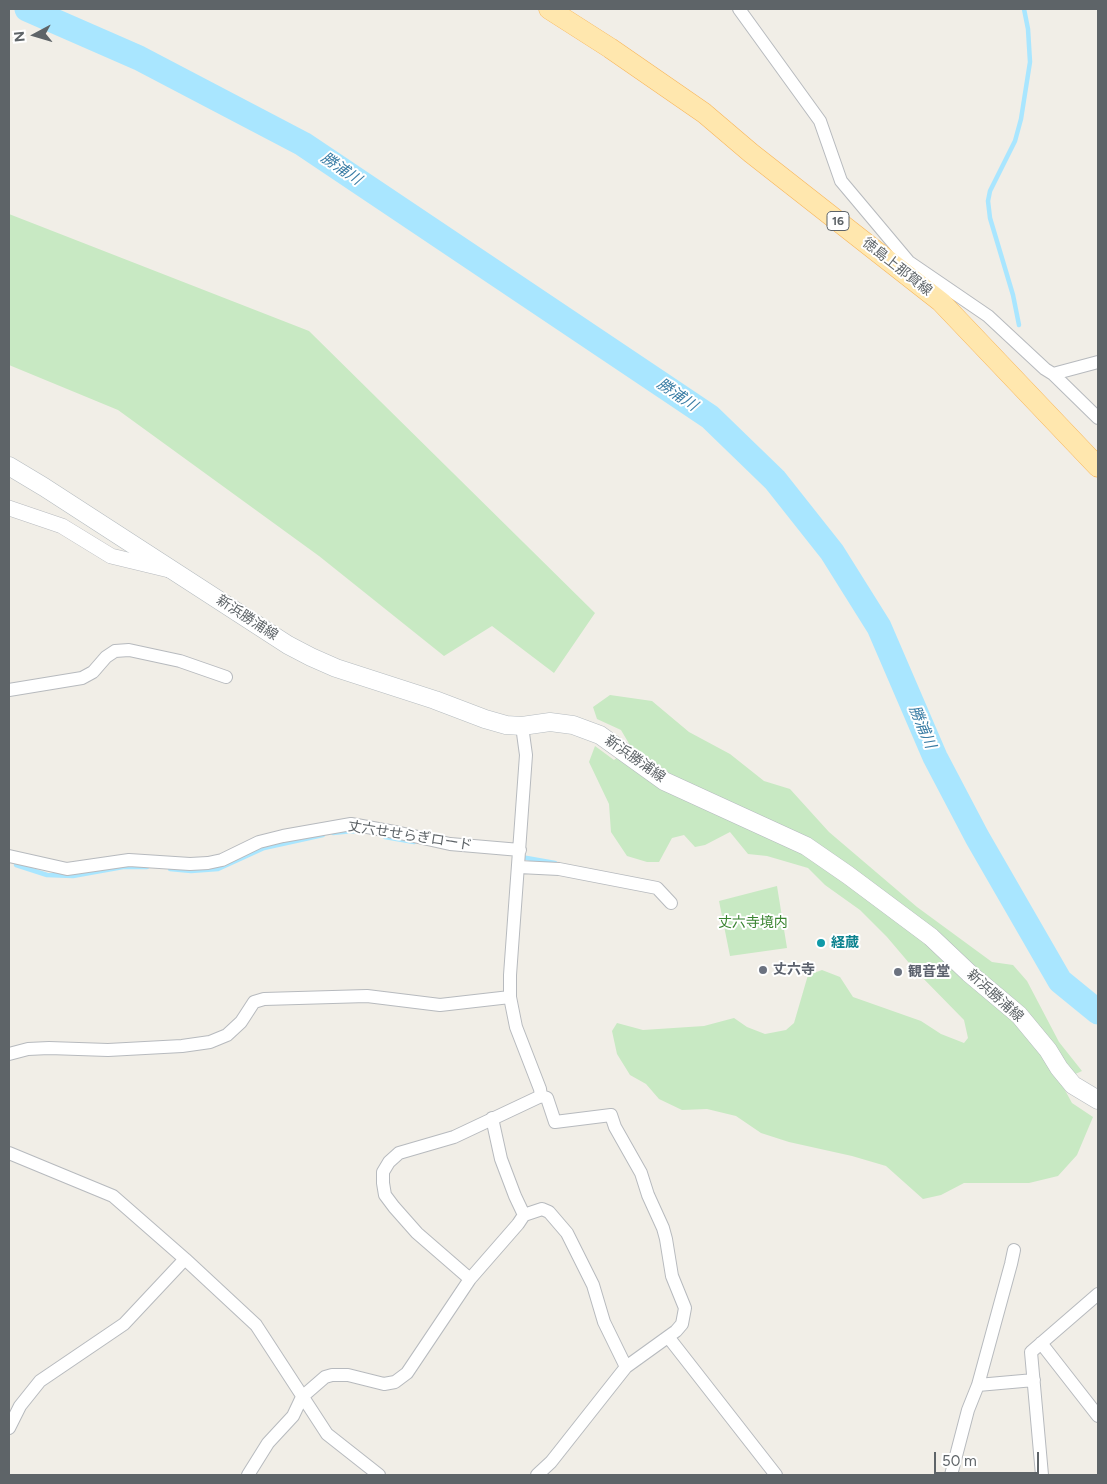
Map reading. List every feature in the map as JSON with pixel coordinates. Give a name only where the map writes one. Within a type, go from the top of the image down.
[{"type":"main road","name":"徳島上那賀線","points":[[549,9],[610,48],[704,113],[751,152],[906,267],[1098,467]]},
{"type":"main road","name":"新浜勝浦線","points":[[9,466],[288,645],[311,657],[336,668],[506,725],[522,726],[550,722],[573,725],[600,735],[664,781],[798,842],[827,860],[931,937],[969,973],[1019,1015],[1048,1050],[1059,1068],[1073,1085],[1098,1100]]},
{"type":"street","points":[[739,9],[820,121],[841,180],[906,267],[988,316],[1044,369],[1053,374],[1098,418]]},
{"type":"street","points":[[1053,374],[1098,362]]},
{"type":"street","points":[[9,508],[62,526],[111,556],[173,571]]},
{"type":"street","points":[[9,690],[82,678],[93,672],[115,650],[129,650],[180,661],[226,677]]},
{"type":"street","points":[[522,726],[526,755],[510,997],[516,1027],[541,1096]]},
{"type":"street","name":"丈六せせらぎロード","points":[[9,856],[67,869],[129,860],[190,864],[208,863],[222,860],[259,842],[351,824],[450,844],[520,850]]},
{"type":"street","points":[[519,867],[559,869],[657,888],[671,903]]},
{"type":"street","points":[[9,1054],[28,1049],[108,1050],[182,1046],[210,1042],[227,1035],[241,1022],[254,1002],[264,999],[367,996],[440,1005],[510,997]]},
{"type":"street","points":[[470,1279],[417,1233],[394,1207],[385,1195],[382,1183],[383,1172],[389,1162],[399,1154],[454,1137],[541,1096]]},
{"type":"street","points":[[537,1475],[551,1462],[626,1367],[669,1338],[682,1324],[686,1308],[672,1276],[663,1228],[648,1195],[641,1172],[611,1115],[555,1122],[546,1098],[541,1096]]},
{"type":"street","points":[[492,1118],[501,1159],[514,1196],[524,1215]]},
{"type":"street","points":[[9,1154],[113,1196],[256,1325],[327,1434],[379,1475]]},
{"type":"street","points":[[248,1475],[268,1443],[293,1416],[302,1397],[325,1377],[348,1375],[384,1384],[395,1382],[407,1372],[470,1279],[524,1215],[542,1209],[549,1212],[567,1233],[593,1285],[604,1322],[626,1367]]},
{"type":"street","points":[[951,1475],[968,1410],[978,1385],[1012,1264],[1014,1250]]},
{"type":"street","points":[[9,1428],[20,1406],[40,1380],[124,1324],[185,1259]]},
{"type":"street","points":[[1042,1475],[1031,1352],[1097,1299]]},
{"type":"street","points":[[669,1338],[776,1475]]},
{"type":"street","points":[[1041,1344],[1098,1416]]},
{"type":"street","points":[[978,1385],[1034,1380]]},
{"type":"street","points":[[1041,1459],[1054,1475]]},
{"type":"green space","points":[[9,214],[309,331],[595,613],[554,673],[492,626],[444,656],[319,556],[118,410],[9,365]]},
{"type":"green space","points":[[610,695],[652,701],[689,732],[730,754],[764,781],[790,789],[829,832],[917,907],[992,962],[1013,965],[1027,981],[1059,1042],[1082,1071],[1060,1081],[1072,1103],[1093,1117],[1077,1155],[1058,1176],[1029,1183],[964,1183],[941,1195],[923,1199],[886,1166],[852,1156],[789,1142],[761,1133],[736,1116],[707,1109],[682,1110],[659,1099],[646,1084],[630,1075],[617,1054],[612,1031],[617,1023],[643,1030],[704,1026],[734,1018],[747,1027],[765,1034],[786,1030],[794,1023],[808,975],[822,970],[840,977],[853,997],[921,1021],[941,1034],[964,1043],[968,1038],[964,1020],[915,970],[887,937],[860,910],[825,885],[808,868],[767,856],[748,854],[730,832],[705,845],[695,847],[684,835],[672,838],[659,862],[647,862],[627,856],[611,832],[609,804],[589,762],[595,746],[614,760],[631,747],[621,730],[597,719],[593,707]]},
{"type":"green space","name":"丈六寺境内","points":[[777,886],[787,948],[730,956],[719,901]]},
{"type":"waterway","name":"勝浦川","points":[[27,9],[139,58],[303,144],[710,417],[775,480],[832,552],[879,627],[935,757],[977,837],[1060,981],[1098,1012]]},
{"type":"waterway","points":[[1019,325],[1013,295],[990,218],[988,201],[990,191],[1015,141],[1021,119],[1030,62],[1028,29],[1024,9]]},
{"type":"waterway","points":[[333,833],[363,832]]},
{"type":"waterway","points":[[170,869],[191,871],[218,869],[264,848],[323,835]]},
{"type":"waterway","points":[[385,837],[414,842]]},
{"type":"waterway","points":[[521,857],[555,863]]},
{"type":"waterway","points":[[16,865],[47,875],[73,876],[123,867],[147,867]]},
{"type":"place","name":"経蔵","points":[[821,943]]},
{"type":"place","name":"丈六寺","points":[[763,970]]},
{"type":"place","name":"観音堂","points":[[898,972]]}]
